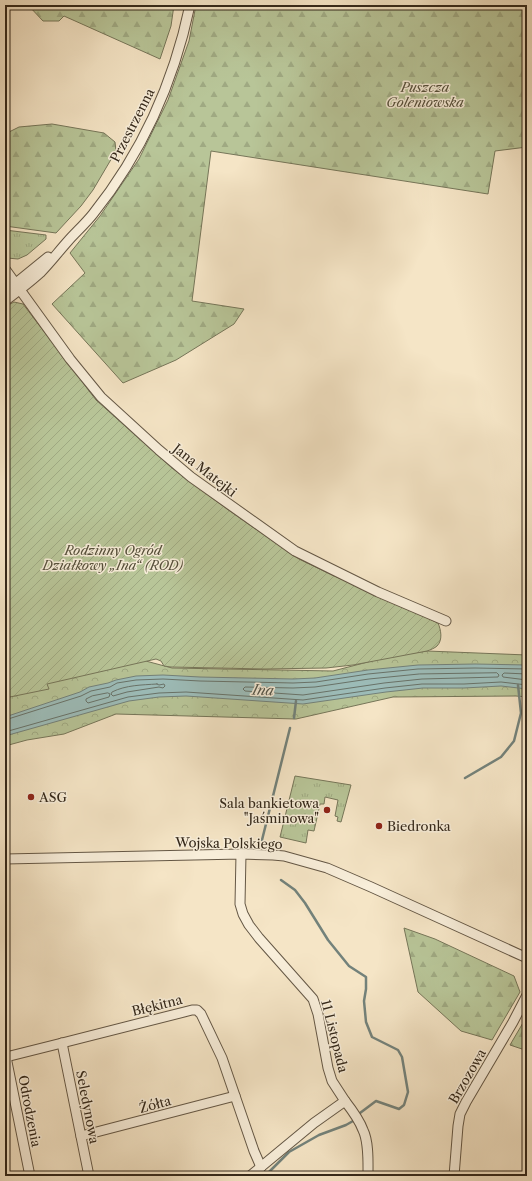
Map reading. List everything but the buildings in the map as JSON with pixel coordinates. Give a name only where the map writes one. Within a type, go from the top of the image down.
[{"type":"street","name":"Przestrzenna","points":[[5,292],[18,287],[40,273],[92,215],[130,162],[158,108],[172,73],[182,41],[190,5]]},
{"type":"street","name":"Jana Matejki","points":[[5,269],[70,359],[101,397],[191,477],[295,551],[378,592],[446,621]]},
{"type":"street","name":"Przestrzenna","points":[[5,301],[18,287]]},
{"type":"street","name":"Wojska Polskiego","points":[[5,859],[241,854],[284,856],[327,868],[527,958]]},
{"type":"street","name":"11 Listopada","points":[[241,854],[240,904],[242,914],[259,938],[313,998],[318,1014],[328,1068],[332,1080],[364,1131],[368,1176]]},
{"type":"street","name":"Brzozowa","points":[[454,1176],[460,1114],[527,995]]},
{"type":"street","name":"Błękitna","points":[[6,1053],[62,1043],[185,1011],[197,1010],[201,1014],[222,1058],[254,1151],[261,1167]]},
{"type":"street","name":"Seledynowa","points":[[62,1043],[89,1176]]},
{"type":"street","name":"Odrodzenia","points":[[6,1053],[30,1176]]},
{"type":"street","name":"Żółta","points":[[81,1136],[235,1096]]},
{"type":"street","points":[[250,1176],[314,1123],[345,1101]]},
{"type":"green space","points":[[28,5],[174,5],[171,26],[160,59],[64,16],[59,21],[43,21]]},
{"type":"green space","name":"Puszcza Goleniowska","points":[[196,5],[527,5],[527,147],[495,151],[488,194],[211,151],[192,301],[244,309],[234,324],[176,360],[123,383],[52,304],[85,273],[70,253],[100,216],[139,159],[168,100],[189,41]]},
{"type":"green space","points":[[52,124],[104,133],[115,142],[116,151],[93,190],[81,206],[56,233],[5,226],[5,134],[19,127]]},
{"type":"green space","points":[[5,230],[46,235],[46,239],[27,255],[18,259],[7,258],[5,255]]},
{"type":"green space","name":"Rodzinny Ogród Działkowy „Ina“ (ROD)","points":[[14,302],[23,304],[96,400],[172,468],[227,509],[299,559],[438,623],[441,632],[439,644],[427,651],[353,665],[326,668],[265,669],[171,667],[164,666],[161,661],[156,659],[47,684],[49,689],[5,698],[5,307]]},
{"type":"green space","points":[[427,651],[527,655],[527,697],[393,697],[296,719],[116,714],[64,734],[27,740],[5,746],[5,691],[142,660],[172,668],[333,671],[387,657]]},
{"type":"green space","points":[[295,776],[351,785],[341,822],[337,821],[338,817],[335,816],[338,800],[325,797],[324,804],[320,804],[314,831],[308,830],[306,843],[280,837]]},
{"type":"green space","points":[[404,928],[435,939],[514,976],[520,992],[492,1040],[461,1031],[418,992]]},
{"type":"green space","points":[[527,1016],[527,1050],[525,1050],[510,1045]]},
{"type":"water","name":"Ina","points":[[418,665],[527,665],[527,689],[501,686],[423,688],[303,704],[186,696],[159,697],[129,701],[5,736],[5,717],[80,692],[89,687],[136,676],[163,675],[293,679],[315,678],[368,670]]},
{"type":"waterway","points":[[465,778],[501,757],[514,741],[521,713],[518,685]]},
{"type":"waterway","points":[[294,718],[296,701]]},
{"type":"waterway","points":[[262,840],[290,728]]},
{"type":"waterway","points":[[281,880],[295,890],[328,940],[349,966],[366,977],[364,1001],[366,1022],[372,1037],[398,1050],[402,1057],[408,1092],[404,1105],[399,1109],[376,1101],[360,1113]]},
{"type":"waterway","points":[[265,1176],[289,1152],[319,1135],[353,1121]]},
{"type":"place","name":"ASG","points":[[31,797]]},
{"type":"place","name":"Sala bankietowa \"Jaśminowa\"","points":[[327,810]]},
{"type":"place","name":"Biedronka","points":[[379,826]]}]
